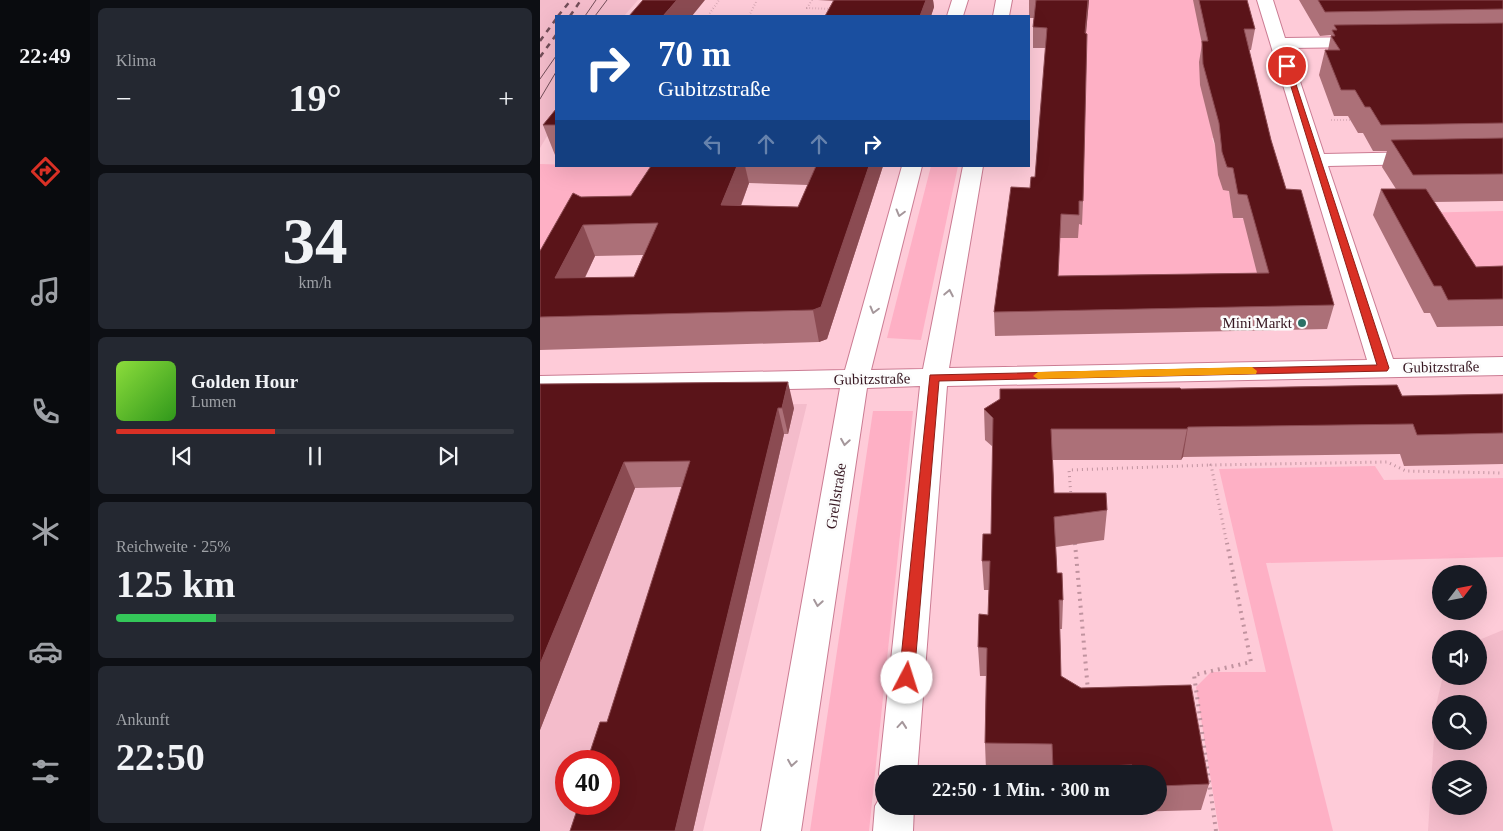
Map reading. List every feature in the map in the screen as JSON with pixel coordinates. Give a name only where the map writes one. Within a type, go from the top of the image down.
[{"type":"street","points":[[955,15],[960,0]]},
{"type":"street","points":[[1001,15],[1004,0]]},
{"type":"street","points":[[1266,0],[1383,368]]},
{"type":"street","points":[[1280,42],[1384,42]]},
{"type":"street","points":[[1316,160],[1444,158]]},
{"type":"street","name":"Grellstraße","points":[[781,831],[855,380],[912,167]]},
{"type":"street","points":[[899,765],[934,378],[973,167]]},
{"type":"street","name":"Gubitzstraße","points":[[540,385],[1503,366]]},
{"type":"street","points":[[893,831],[894,815]]},
{"type":"path","points":[[709,15],[719,0]]},
{"type":"path","points":[[750,15],[756,0]]},
{"type":"path","points":[[812,0],[807,8],[837,9]]},
{"type":"path","points":[[1330,120],[1355,120]]},
{"type":"path","points":[[1071,499],[1068,470],[1387,462],[1406,471],[1503,473]]},
{"type":"path","points":[[1211,465],[1251,662],[1194,675],[1216,831]]},
{"type":"path","points":[[1074,538],[1088,692]]},
{"type":"path","points":[[1188,704],[1198,704]]},
{"type":"shaded area","points":[[540,0],[638,0],[625,15],[555,15],[555,123],[540,148]]},
{"type":"shaded area","points":[[1061,0],[1201,0],[1219,138],[1212,138],[1214,144],[1220,145],[1234,218],[1253,219],[1259,279],[1058,284],[1060,238],[1078,224],[1082,224]]},
{"type":"shaded area","points":[[540,164],[555,164],[555,167],[679,168],[654,207],[593,208],[540,309]]},
{"type":"shaded area","points":[[931,167],[958,167],[921,340],[887,338]]},
{"type":"shaded area","points":[[1503,211],[1503,281],[1452,282],[1411,213]]},
{"type":"shaded area","points":[[807,404],[703,831],[540,831],[540,407]]},
{"type":"shaded area","points":[[873,411],[913,411],[869,831],[810,831]]},
{"type":"shaded area","points":[[1375,466],[1384,480],[1503,478],[1503,557],[1266,563],[1333,831],[1219,831],[1196,687],[1211,672],[1266,672],[1219,469]]},
{"type":"shaded area","points":[[1503,630],[1503,831],[1428,831],[1432,768],[1432,815],[1487,815],[1487,760],[1433,760],[1433,750],[1487,750],[1487,695],[1439,695],[1441,685],[1487,685],[1487,637]]},
{"type":"building","points":[[643,0],[677,0],[664,15],[630,15]]},
{"type":"building","points":[[834,0],[926,0],[920,15],[826,15]]},
{"type":"building","points":[[1036,0],[1088,0],[1085,33],[1087,34],[1083,201],[1079,201],[1079,215],[1061,214],[1058,276],[1269,273],[1247,195],[1238,194],[1233,168],[1227,167],[1222,152],[1219,123],[1203,64],[1202,41],[1208,41],[1199,0],[1247,0],[1255,29],[1244,29],[1271,140],[1286,189],[1301,190],[1334,305],[994,312],[1011,187],[1030,188],[1031,177],[1035,177],[1047,28],[1033,27]]},
{"type":"building","points":[[1318,0],[1503,0],[1503,9],[1325,12]]},
{"type":"building","points":[[1503,23],[1503,123],[1381,125],[1370,107],[1365,107],[1355,90],[1341,90],[1325,50],[1340,50],[1331,36],[1335,36],[1332,30],[1337,30],[1334,25]]},
{"type":"building","points":[[555,110],[555,125],[543,125]]},
{"type":"building","points":[[1503,138],[1503,174],[1413,175],[1391,140]]},
{"type":"building","points":[[650,167],[737,167],[721,205],[798,207],[816,167],[869,167],[821,307],[813,310],[540,317],[540,251],[573,193],[581,197],[631,196]],"holes":[[[658,223],[634,277],[555,278],[583,225]]]},
{"type":"building","points":[[1381,189],[1426,189],[1476,267],[1503,266],[1503,299],[1448,300],[1441,286],[1434,286]]},
{"type":"building","points":[[788,382],[782,408],[778,408],[675,831],[570,831],[575,815],[620,815],[620,750],[591,750],[600,722],[607,722],[690,461],[624,462],[540,664],[540,384]]},
{"type":"building","points":[[1397,385],[1402,396],[1503,394],[1503,433],[1417,435],[1413,424],[1188,427],[1187,429],[1051,429],[1054,493],[1106,493],[1107,510],[1054,517],[1057,573],[1062,573],[1063,600],[1059,600],[1061,676],[1081,688],[1191,685],[1209,784],[1167,786],[1167,765],[1053,765],[1052,744],[985,743],[987,648],[978,647],[979,614],[988,615],[990,561],[982,561],[983,534],[991,534],[993,418],[984,409],[1000,399],[1000,389],[1181,389]]},
{"type":"tram line","points":[[586,15],[596,0]]},
{"type":"tram line","points":[[596,15],[607,0]]},
{"type":"tram line","points":[[540,79],[555,57]]},
{"type":"tram line","points":[[540,99],[555,74]]},
{"type":"railway","points":[[559,15],[571,0]]},
{"type":"railway","points":[[571,15],[581,0]]},
{"type":"railway","points":[[540,41],[555,20]]},
{"type":"railway","points":[[540,57],[555,36]]},
{"type":"slow traffic","points":[[1038,376],[1252,371]]},
{"type":"place","name":"Mini Markt","points":[[1302,323]]},
{"type":"route","points":[[907,678],[934,378],[1383,368],[1287,66]]}]
